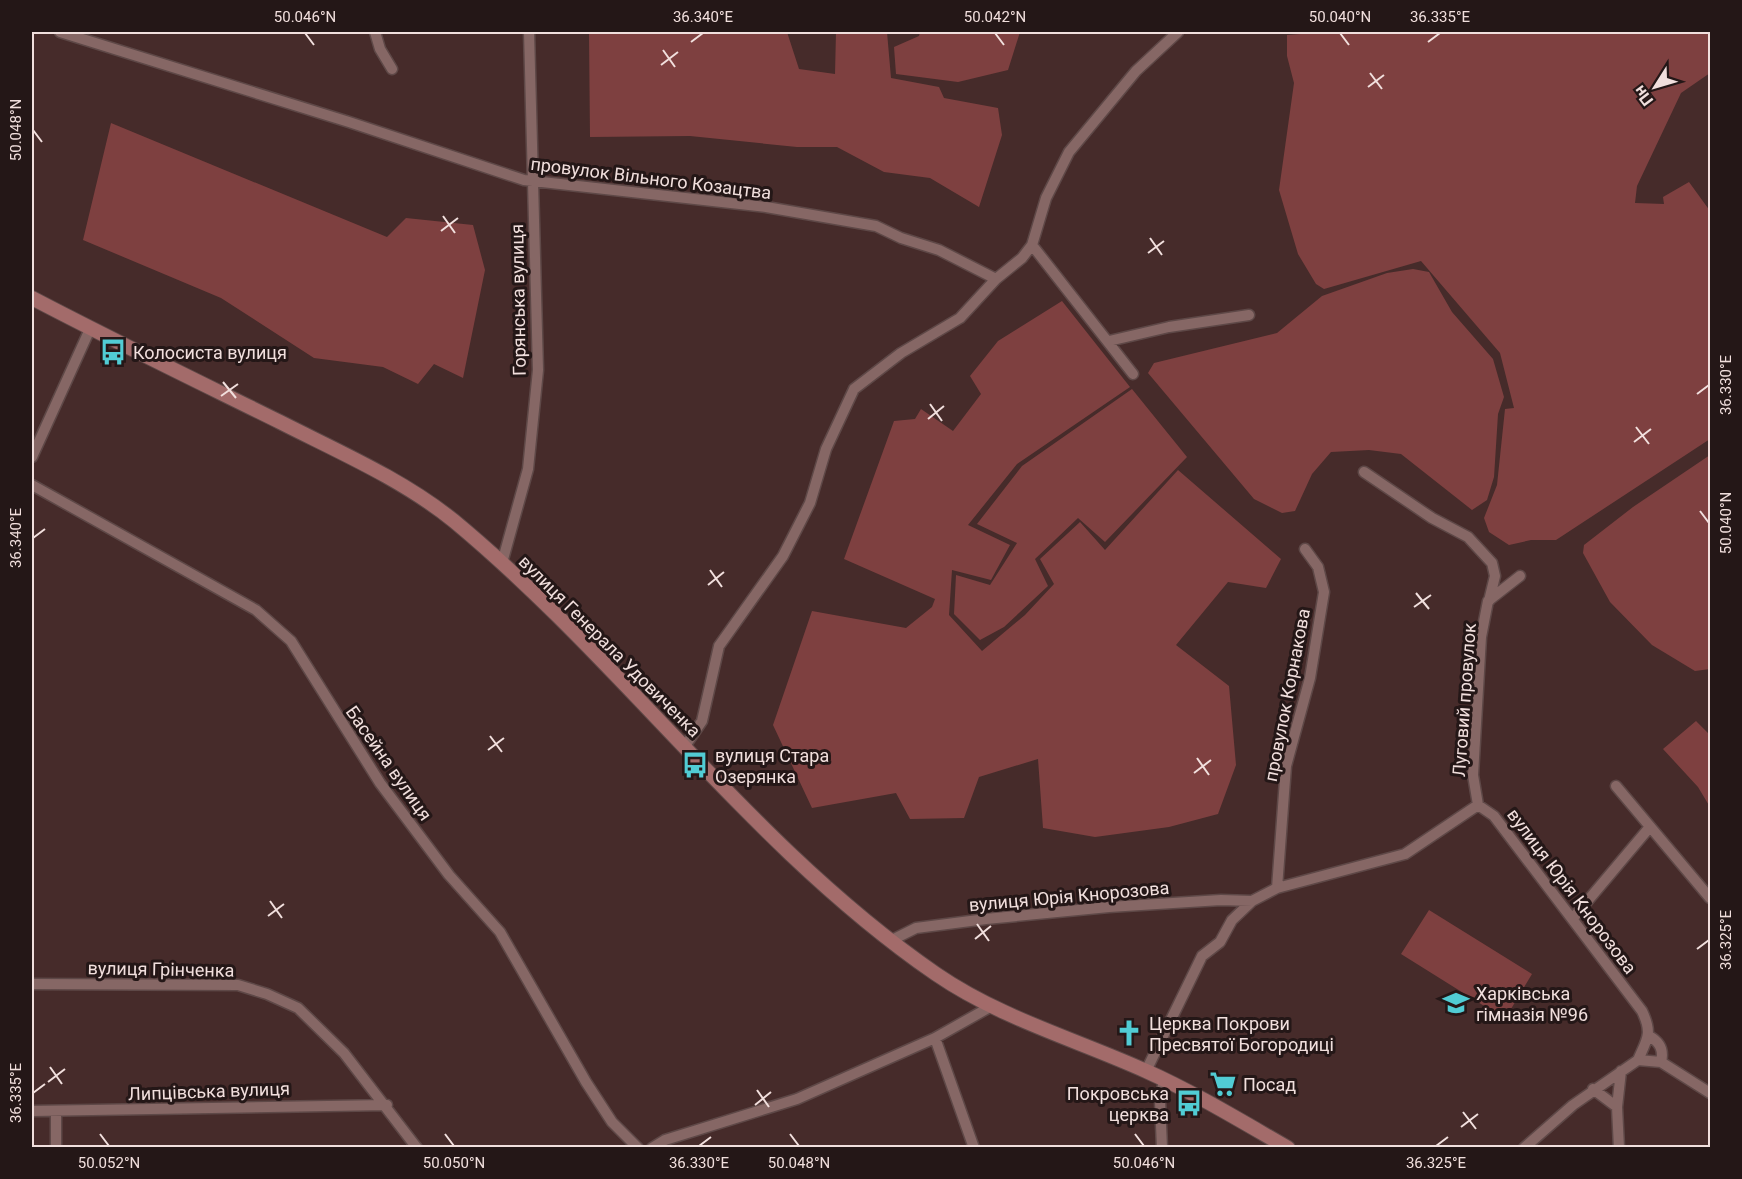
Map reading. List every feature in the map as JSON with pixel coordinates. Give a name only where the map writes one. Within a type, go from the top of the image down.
[{"type":"main road","name":"вулиця Генерала Удовиченка","points":[[32,298],[374,469],[449,517],[502,563],[795,860],[842,902],[937,975],[990,1007],[1146,1071],[1288,1148]]},
{"type":"street","name":"провулок Вільного Козацтва","points":[[60,32],[531,181],[766,207],[876,226],[901,238],[939,250],[996,279]]},
{"type":"street","points":[[375,32],[380,49],[392,69]]},
{"type":"street","name":"Горянська вулиця","points":[[502,563],[528,469],[538,370],[531,181],[530,32]]},
{"type":"street","points":[[685,746],[702,721],[719,646],[783,556],[805,514],[826,449],[854,389],[901,353],[960,318],[996,279],[1022,258],[1032,245],[1046,198],[1069,152],[1136,71],[1178,32]]},
{"type":"street","points":[[1032,245],[1133,374]]},
{"type":"street","points":[[1109,341],[1169,327],[1249,315]]},
{"type":"street","points":[[32,457],[90,329]]},
{"type":"street","points":[[1364,472],[1432,518],[1468,537],[1492,563],[1495,576],[1488,601]]},
{"type":"street","name":"Басейна вулиця","points":[[32,485],[256,610],[291,641],[380,783],[449,875],[500,932],[586,1082],[612,1122],[638,1148]]},
{"type":"street","name":"провулок Корнакова","points":[[1277,888],[1286,766],[1310,678],[1324,592],[1318,567],[1305,549]]},
{"type":"street","name":"Луговий провулок","points":[[1478,805],[1473,765],[1481,636],[1488,601],[1520,576]]},
{"type":"street","points":[[1616,786],[1710,898]]},
{"type":"street","name":"вулиця Юрія Кнорозова","points":[[892,940],[916,928],[986,919],[1120,906],[1221,900],[1252,901],[1277,888],[1405,854],[1478,805],[1494,816],[1574,917],[1642,1011],[1648,1023],[1649,1036],[1655,1039],[1662,1049],[1661,1062]]},
{"type":"street","points":[[1574,917],[1649,828]]},
{"type":"street","points":[[1146,1071],[1202,956],[1220,942],[1232,920],[1252,901]]},
{"type":"street","name":"вулиця Грінченка","points":[[32,984],[238,985],[267,994],[298,1008],[344,1053],[387,1105],[417,1148]]},
{"type":"street","points":[[652,1148],[665,1140],[797,1099],[935,1038],[990,1007]]},
{"type":"street","points":[[1524,1148],[1593,1089],[1638,1060],[1649,1036]]},
{"type":"street","points":[[935,1038],[974,1148]]},
{"type":"street","points":[[1638,1060],[1661,1062],[1710,1093]]},
{"type":"street","points":[[1619,1148],[1617,1107],[1621,1071]]},
{"type":"street","points":[[1162,1148],[1160,1101],[1164,1080]]},
{"type":"street","points":[[1593,1089],[1617,1107]]},
{"type":"street","name":"Липцівська вулиця","points":[[32,1111],[387,1105]]},
{"type":"street","points":[[56,1111],[56,1148]]},
{"type":"shaded area","points":[[589,32],[787,32],[799,69],[835,74],[836,32],[887,32],[891,78],[939,87],[944,98],[998,108],[1002,135],[979,207],[930,178],[884,172],[837,147],[797,147],[690,136],[590,137]]},
{"type":"shaded area","points":[[920,32],[1020,32],[1008,70],[958,82],[896,74],[894,47],[919,36]]},
{"type":"shaded area","points":[[1327,32],[1710,32],[1710,73],[1681,93],[1637,186],[1635,203],[1664,204],[1663,197],[1689,182],[1710,211],[1710,439],[1556,540],[1531,540],[1509,545],[1489,532],[1484,518],[1497,485],[1505,409],[1514,408],[1500,353],[1421,261],[1324,289],[1316,284],[1298,254],[1279,190],[1294,83],[1287,56],[1287,35]]},
{"type":"shaded area","points":[[111,123],[387,237],[406,218],[473,225],[485,270],[463,378],[434,364],[418,384],[383,367],[314,358],[221,298],[83,240]]},
{"type":"shaded area","points":[[1413,269],[1429,272],[1452,312],[1493,359],[1504,397],[1498,414],[1494,477],[1487,500],[1472,510],[1401,454],[1369,450],[1331,452],[1312,474],[1295,511],[1282,513],[1254,499],[1148,373],[1154,363],[1277,333],[1322,296],[1387,273]]},
{"type":"shaded area","points":[[1062,301],[1130,387],[1017,464],[968,525],[1010,545],[991,580],[952,570],[949,615],[982,651],[1025,615],[1054,584],[1040,559],[1080,522],[1105,550],[1178,470],[1281,559],[1266,588],[1228,582],[1176,645],[1229,686],[1236,765],[1218,814],[1169,827],[1095,837],[1043,828],[1038,759],[979,777],[964,818],[910,819],[896,793],[812,808],[773,725],[812,611],[906,628],[932,607],[935,599],[844,559],[894,421],[915,419],[921,409],[953,431],[981,394],[970,376],[998,341]]},
{"type":"shaded area","points":[[1132,389],[1187,457],[1105,542],[1078,518],[1035,559],[1048,586],[1004,627],[980,640],[954,614],[956,575],[990,585],[1017,543],[977,524],[1022,466]]},
{"type":"shaded area","points":[[1710,455],[1710,669],[1695,671],[1652,645],[1610,602],[1583,553],[1584,545],[1633,507]]},
{"type":"shaded area","points":[[1696,721],[1710,735],[1710,807],[1698,787],[1663,749]]},
{"type":"shaded area","points":[[1429,910],[1532,974],[1505,1019],[1401,954]]},
{"type":"place","name":"Колосиста вулиця","points":[[113,352]]},
{"type":"place","name":"вулиця Стара Озерянка","points":[[695,765]]},
{"type":"place","name":"Харківська гімназія №96","points":[[1456,1003]]},
{"type":"place","name":"Церква Покрови Пресвятої Богородиці","points":[[1129,1033]]},
{"type":"place","name":"Посад","points":[[1223,1084]]},
{"type":"place","name":"Покровська церква","points":[[1189,1103]]}]
